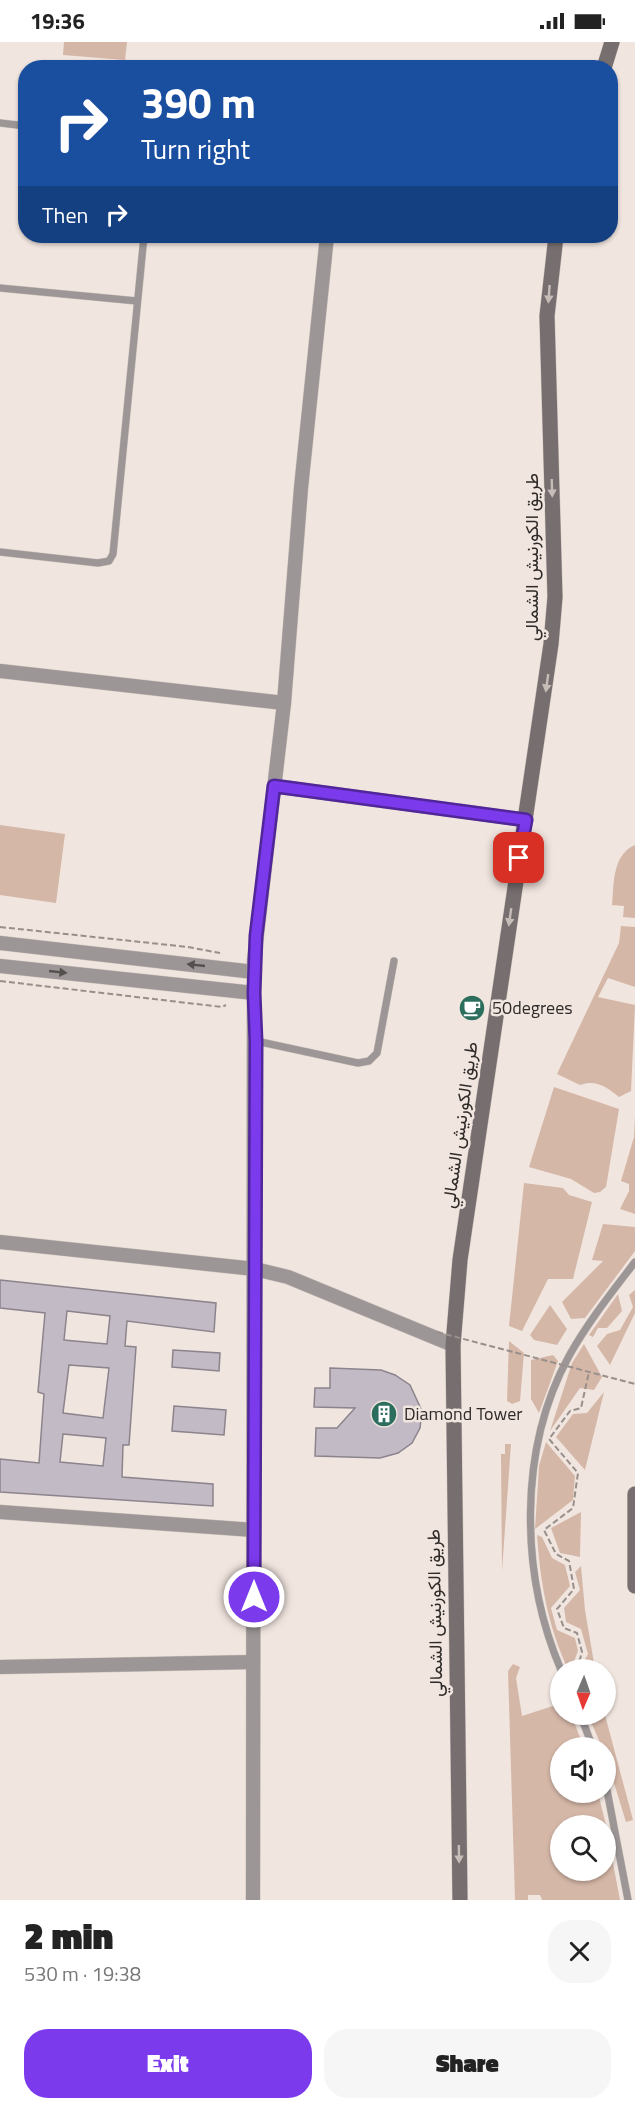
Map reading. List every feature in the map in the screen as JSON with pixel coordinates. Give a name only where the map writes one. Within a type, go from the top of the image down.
[{"type":"main road","points":[[606,60],[612,42]]},
{"type":"main road","name":"طريق الكورنيش الشمالي","points":[[460,1900],[453,1346],[460,1260],[549,673],[555,597],[547,316],[555,243]]},
{"type":"main road","points":[[635,1494],[635,1586]]},
{"type":"street","points":[[252,1900],[256,1041],[254,972],[284,704],[301,488],[326,243]]},
{"type":"street","points":[[0,671],[284,704]]},
{"type":"street","points":[[274,786],[526,820]]},
{"type":"street","points":[[0,944],[254,972]]},
{"type":"street","points":[[0,966],[254,993]]},
{"type":"street","points":[[0,1242],[255,1269],[288,1277],[453,1346]]},
{"type":"street","points":[[0,1512],[254,1530]]},
{"type":"street","points":[[0,1667],[253,1662]]},
{"type":"lane","points":[[0,123],[18,125]]},
{"type":"lane","points":[[0,552],[98,563],[109,561],[113,554],[143,243]]},
{"type":"lane","points":[[0,288],[137,301]]},
{"type":"lane","points":[[256,1041],[358,1063],[369,1061],[377,1053],[394,961]]},
{"type":"lane","points":[[557,1659],[542,1614],[534,1566],[531,1508],[535,1455],[549,1406],[568,1357],[600,1308],[635,1262]]},
{"type":"lane","points":[[609,1803],[628,1900]]},
{"type":"path","points":[[0,927],[188,947],[228,956]]},
{"type":"path","points":[[0,981],[222,1007],[232,1001]]},
{"type":"path","points":[[437,1332],[635,1384]]},
{"type":"path","points":[[580,1659],[582,1652],[577,1633],[564,1628],[557,1609],[574,1589],[569,1561],[556,1554],[544,1530],[573,1508],[578,1473],[549,1440],[570,1411],[581,1408],[589,1372]]},
{"type":"shaded area","points":[[64,42],[127,42],[125,60],[63,55]]},
{"type":"shaded area","points":[[0,825],[65,834],[56,903],[0,895]]},
{"type":"shaded area","points":[[635,845],[635,918],[623,917],[624,906],[612,905],[618,863],[627,850]]},
{"type":"shaded area","points":[[621,926],[635,927],[635,987],[608,978],[598,997],[635,1005],[631,1091],[619,1097],[601,1085],[586,1083],[580,1085],[557,1074],[619,943]]},
{"type":"shaded area","points":[[554,1087],[619,1109],[606,1187],[600,1192],[594,1193],[571,1179],[529,1167]]},
{"type":"shaded area","points":[[635,1114],[635,1214],[620,1209],[629,1191],[629,1184],[621,1181],[634,1137]]},
{"type":"shaded area","points":[[524,1183],[563,1188],[569,1195],[592,1202],[573,1279],[548,1279],[522,1331],[509,1326]]},
{"type":"shaded area","points":[[603,1224],[635,1227],[635,1251],[585,1318],[571,1319],[562,1302],[603,1261],[592,1260]]},
{"type":"shaded area","points":[[635,1290],[635,1313],[610,1365],[597,1346],[607,1334],[620,1330],[633,1307],[629,1295]]},
{"type":"shaded area","points":[[618,1294],[622,1311],[607,1328],[598,1328],[593,1337],[589,1335]]},
{"type":"shaded area","points":[[550,1305],[567,1329],[557,1345],[534,1340],[530,1335]]},
{"type":"shaded area","points":[[509,1341],[524,1353],[520,1401],[512,1404],[507,1401]]},
{"type":"shaded area","points":[[584,1344],[602,1377],[594,1390],[580,1388],[550,1431],[572,1363]]},
{"type":"shaded area","points":[[553,1355],[558,1361],[539,1413],[531,1399],[531,1360]]},
{"type":"shaded area","points":[[604,1392],[585,1470],[556,1437],[573,1414],[587,1413]]},
{"type":"shaded area","points":[[546,1442],[575,1476],[573,1500],[535,1529],[539,1466]]},
{"type":"shaded area","points":[[505,1444],[511,1444],[502,1571],[501,1454],[505,1454]]},
{"type":"shaded area","points":[[581,1512],[580,1557],[560,1553],[551,1528]]},
{"type":"shaded area","points":[[537,1535],[542,1537],[552,1558],[565,1565],[570,1586],[551,1608],[557,1630],[575,1638],[578,1651],[575,1659],[564,1659],[561,1653],[550,1620],[540,1569]]},
{"type":"shaded area","points":[[581,1566],[585,1610],[593,1659],[585,1659],[588,1654],[581,1629],[566,1622],[564,1608],[580,1590],[575,1572]]},
{"type":"shaded area","points":[[513,1664],[520,1667],[516,1678],[522,1716],[550,1707],[550,1725],[575,1725],[580,1737],[550,1737],[550,1803],[600,1803],[604,1815],[550,1815],[550,1881],[616,1881],[616,1879],[620,1900],[542,1900],[540,1895],[528,1895],[528,1900],[515,1900],[508,1671]]},
{"type":"shaded area","points":[[592,1725],[608,1725],[611,1737],[598,1737]]},
{"type":"shaded area","points":[[616,1756],[633,1820],[626,1822],[616,1790]]},
{"type":"building","points":[[0,1280],[216,1303],[214,1332],[127,1321],[125,1346],[136,1347],[129,1445],[123,1445],[122,1477],[213,1484],[213,1506],[0,1492],[0,1459],[39,1463],[44,1394],[38,1392],[45,1313],[0,1308]],"holes":[[[67,1311],[110,1316],[107,1344],[64,1340]],[[69,1365],[109,1368],[103,1418],[63,1413]],[[63,1434],[106,1438],[103,1466],[60,1462]]]},
{"type":"building","points":[[173,1350],[220,1353],[219,1371],[172,1367]]},
{"type":"building","name":"Diamond Tower","points":[[330,1368],[381,1370],[395,1375],[410,1385],[422,1411],[420,1428],[412,1443],[398,1453],[380,1458],[315,1456],[316,1428],[337,1428],[355,1408],[314,1407],[315,1388],[330,1388]]},
{"type":"building","points":[[174,1406],[226,1410],[224,1435],[172,1431]]},
{"type":"place","name":"50degrees","points":[[472,1008]]},
{"type":"place","name":"Diamond Tower","points":[[384,1414]]},
{"type":"route","points":[[254,1597],[256,1041],[254,972],[256,936],[274,786],[526,820],[519,858]]}]
